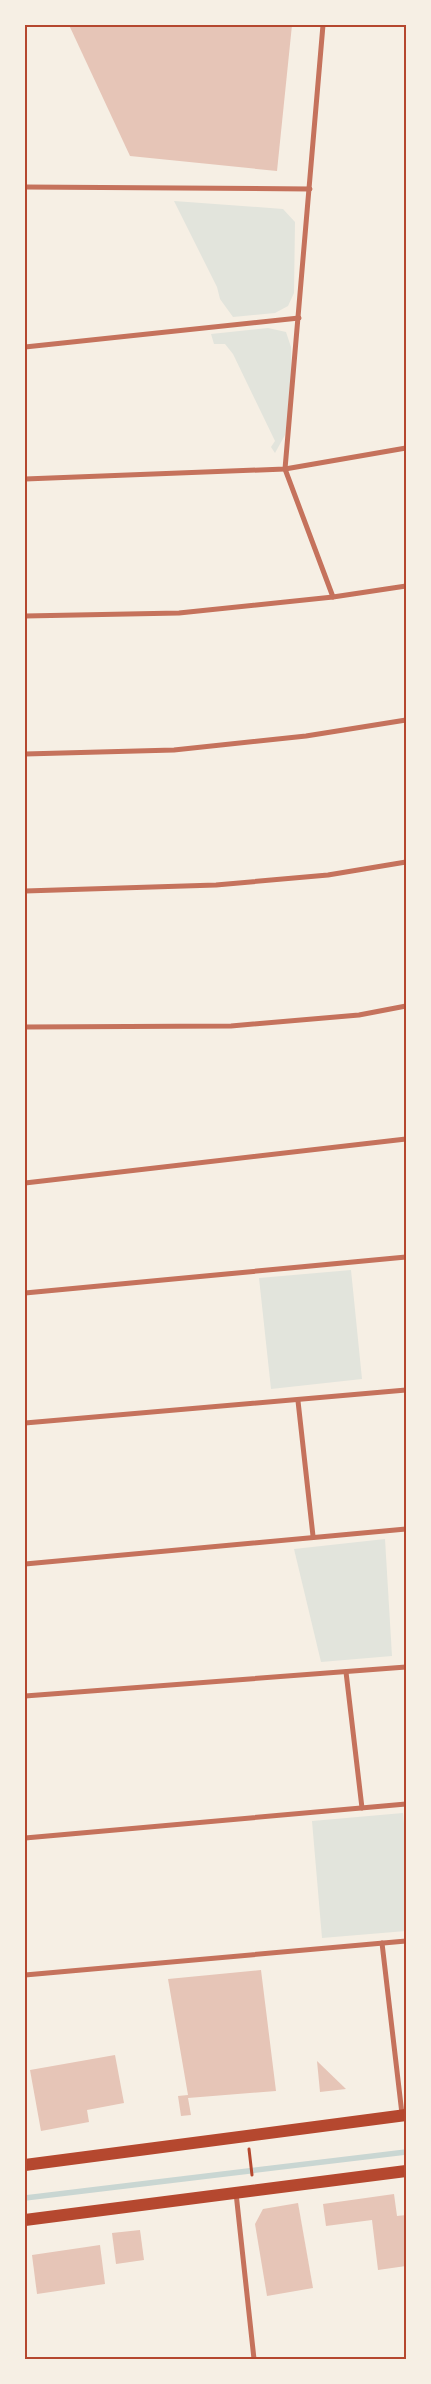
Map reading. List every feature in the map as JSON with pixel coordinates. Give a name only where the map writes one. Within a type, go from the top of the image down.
[{"type":"main road","points":[[25,2165],[404,2115]]},
{"type":"main road","points":[[25,2220],[406,2171]]},
{"type":"street","points":[[323,25],[299,318],[284,469],[333,597]]},
{"type":"street","points":[[25,187],[310,189]]},
{"type":"street","points":[[25,347],[299,318]]},
{"type":"street","points":[[25,479],[284,469],[406,448]]},
{"type":"street","points":[[25,616],[179,613],[333,597],[406,586]]},
{"type":"street","points":[[25,754],[174,750],[306,736],[406,720]]},
{"type":"street","points":[[25,891],[216,885],[328,875],[406,862]]},
{"type":"street","points":[[25,1027],[230,1026],[358,1015],[406,1006]]},
{"type":"street","points":[[25,1184],[406,1139]]},
{"type":"street","points":[[25,1293],[406,1257]]},
{"type":"street","points":[[25,1423],[298,1401],[406,1390]]},
{"type":"street","points":[[298,1401],[313,1536]]},
{"type":"street","points":[[25,1564],[313,1536],[406,1529]]},
{"type":"street","points":[[25,1696],[406,1667]]},
{"type":"street","points":[[346,1672],[362,1808]]},
{"type":"street","points":[[25,1838],[406,1804]]},
{"type":"street","points":[[25,1975],[406,1941]]},
{"type":"street","points":[[382,1943],[404,2115]]},
{"type":"street","points":[[236,2193],[254,2359]]},
{"type":"path","points":[[250,2160],[253,2178]]},
{"type":"shaded area","points":[[174,201],[283,209],[295,222],[294,293],[288,306],[275,313],[233,317],[220,299],[217,287]]},
{"type":"shaded area","points":[[268,328],[286,332],[291,347],[292,394],[285,435],[275,453],[271,447],[275,441],[233,354],[225,344],[214,344],[211,334]]},
{"type":"shaded area","points":[[351,1270],[362,1379],[271,1389],[259,1278]]},
{"type":"shaded area","points":[[385,1539],[392,1656],[321,1662],[294,1549]]},
{"type":"shaded area","points":[[403,1813],[406,1844],[406,1931],[322,1938],[312,1821]]},
{"type":"building","points":[[69,25],[292,25],[277,171],[130,156]]},
{"type":"building","points":[[261,1970],[276,2091],[188,2098],[191,2115],[181,2116],[178,2096],[188,2095],[168,1979]]},
{"type":"building","points":[[115,2055],[124,2103],[87,2110],[89,2122],[41,2131],[30,2070]]},
{"type":"building","points":[[317,2061],[346,2089],[320,2092]]},
{"type":"building","points":[[394,2194],[397,2216],[406,2215],[406,2266],[378,2270],[372,2220],[326,2226],[323,2204]]},
{"type":"building","points":[[298,2203],[313,2288],[267,2296],[255,2224],[263,2209]]},
{"type":"building","points":[[140,2230],[144,2260],[116,2264],[112,2233]]},
{"type":"building","points":[[100,2245],[105,2284],[37,2294],[32,2255]]},
{"type":"waterway","points":[[25,2198],[406,2152]]}]
